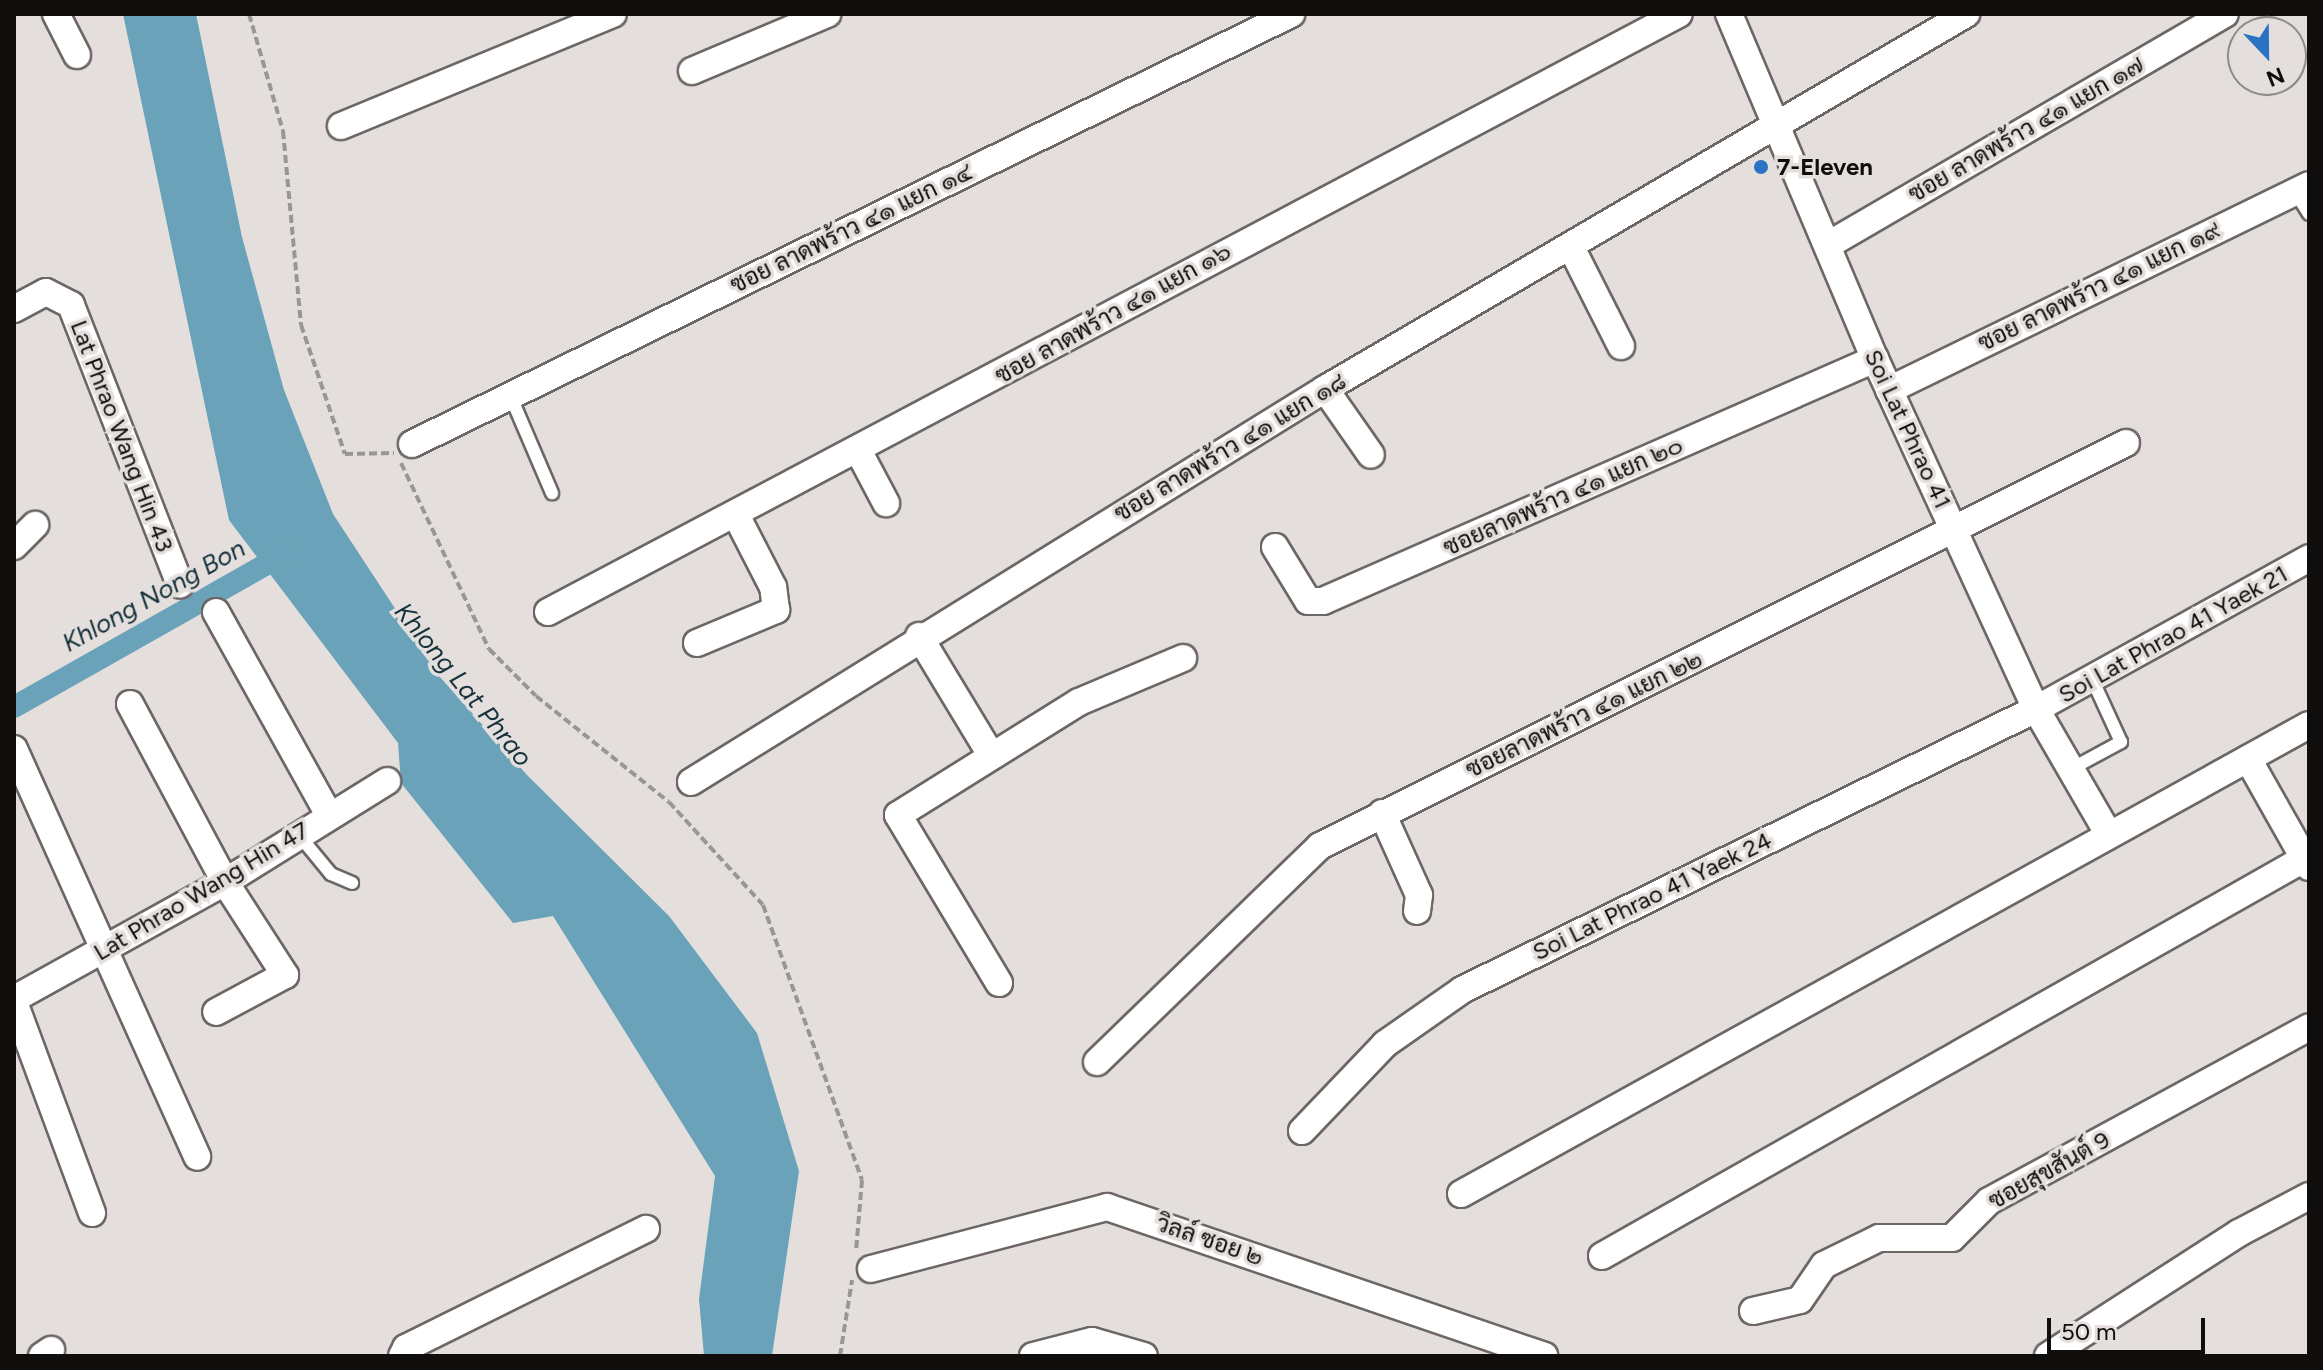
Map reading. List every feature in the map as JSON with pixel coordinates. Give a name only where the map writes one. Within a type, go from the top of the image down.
[{"type":"street","points":[[56,14],[77,55]]},
{"type":"street","points":[[341,126],[613,14]]},
{"type":"street","points":[[692,71],[827,14]]},
{"type":"street","name":"ซอย ลาดพร้าว ๔๑ แยก ๑๔","points":[[412,444],[1291,14]]},
{"type":"street","name":"ซอย ลาดพร้าว ๔๑ แยก ๑๖","points":[[548,612],[737,517],[1301,210],[1679,14]]},
{"type":"street","name":"Soi Lat Phrao 41","points":[[1729,14],[1875,359],[2036,709],[2108,833]]},
{"type":"street","name":"ซอย ลาดพร้าว ๔๑ แยก ๑๘","points":[[691,782],[919,636],[1325,389],[1966,14]]},
{"type":"street","name":"ซอย ลาดพร้าว ๔๑ แยก ๑๗","points":[[1828,245],[2225,14]]},
{"type":"street","name":"ซอย ลาดพร้าว ๔๑ แยก ๑๙","points":[[1889,390],[2302,188]]},
{"type":"street","points":[[1571,247],[1621,346]]},
{"type":"street","name":"Lat Phrao Wang Hin 43","points":[[15,305],[46,292],[71,305],[180,584]]},
{"type":"street","name":"ซอยลาดพร้าว ๔๑ แยก ๒๐","points":[[1275,547],[1308,601],[1323,601],[1875,359]]},
{"type":"street","points":[[1325,389],[1371,455]]},
{"type":"street","name":"ซอยลาดพร้าว ๔๑ แยก ๒๒","points":[[1097,1062],[1304,857],[1382,813],[1955,531],[2126,443]]},
{"type":"street","points":[[859,452],[886,503]]},
{"type":"street","points":[[697,643],[776,610],[773,587],[737,517]]},
{"type":"street","points":[[14,546],[35,525]]},
{"type":"street","name":"Soi Lat Phrao 41 Yaek 21","points":[[2036,709],[2309,558]]},
{"type":"street","points":[[216,612],[329,815]]},
{"type":"street","points":[[919,636],[991,755]]},
{"type":"street","points":[[999,983],[897,818],[991,755],[1079,702],[1183,658]]},
{"type":"street","points":[[130,704],[225,882],[285,975],[216,1012]]},
{"type":"street","name":"Soi Lat Phrao 41 Yaek 24","points":[[1302,1131],[1385,1044],[1462,990],[2036,709]]},
{"type":"street","points":[[1461,1194],[2108,833],[2309,725]]},
{"type":"street","points":[[14,749],[101,951],[197,1157]]},
{"type":"street","points":[[1602,1256],[2307,860],[2248,759]]},
{"type":"street","name":"Lat Phrao Wang Hin 47","points":[[14,1000],[225,882],[387,781]]},
{"type":"street","points":[[1382,813],[1419,895],[1417,911]]},
{"type":"street","points":[[14,1000],[92,1213]]},
{"type":"street","name":"ซอยสุขสันต์ 9","points":[[1753,1311],[1800,1300],[1824,1265],[1879,1238],[1952,1238],[1989,1201],[2309,1027]]},
{"type":"street","points":[[2048,1356],[2239,1233],[2309,1196]]},
{"type":"street","name":"วิลล์ ซอย ๒","points":[[871,1269],[1107,1207],[1544,1356]]},
{"type":"street","points":[[402,1356],[406,1348],[646,1229]]},
{"type":"street","points":[[1033,1356],[1092,1341],[1144,1356]]},
{"type":"lane","points":[[2302,188],[2309,214]]},
{"type":"lane","points":[[510,395],[552,493]]},
{"type":"lane","points":[[2071,769],[2121,742],[2092,679]]},
{"type":"lane","points":[[298,834],[331,874],[352,883]]},
{"type":"path","points":[[249,14],[283,131],[301,325],[345,454],[396,453],[489,649],[536,696],[669,802],[763,905],[862,1180],[840,1356]]},
{"type":"water","points":[[123,14],[196,14],[242,237],[284,390],[333,514],[440,677],[527,775],[669,916],[757,1033],[799,1171],[772,1356],[704,1356],[699,1299],[715,1176],[553,916],[513,923],[401,783],[398,743],[229,520]]},
{"type":"waterway","name":"Khlong Nong Bon","points":[[14,707],[288,552]]},
{"type":"place","name":"7-Eleven","points":[[1761,167]]},
{"type":"water label","name":"Khlong Lat Phrao","points":[[463,685]]}]
